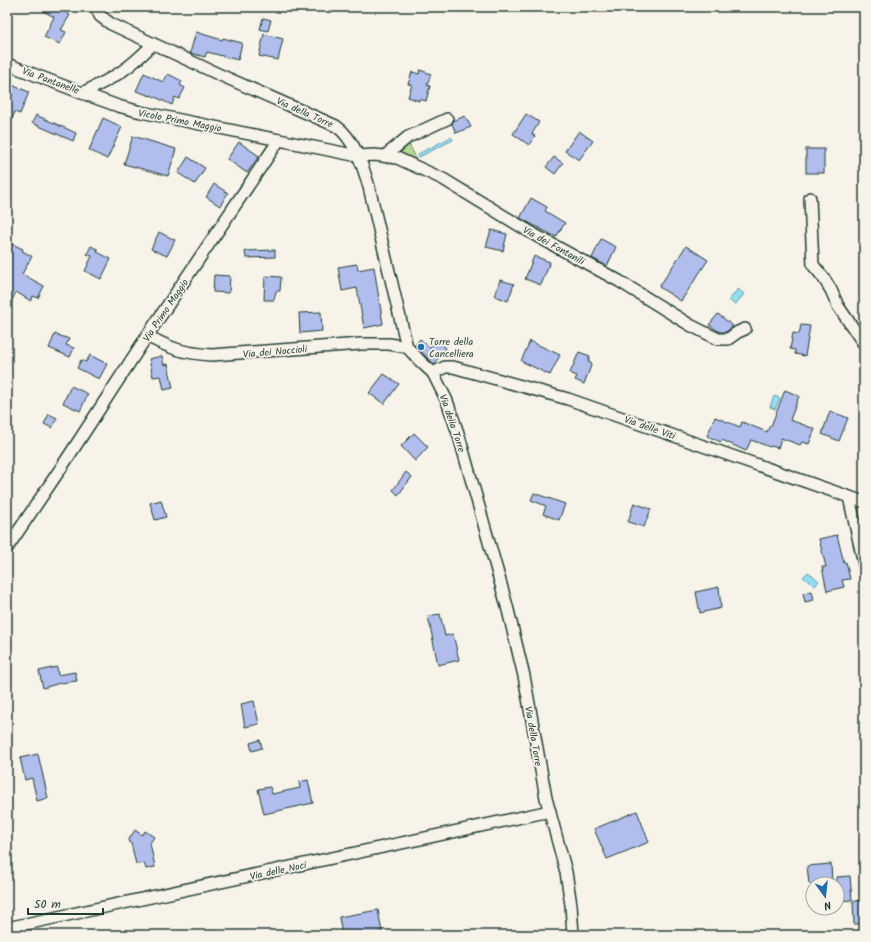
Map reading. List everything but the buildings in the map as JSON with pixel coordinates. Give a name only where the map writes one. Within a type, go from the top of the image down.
[{"type":"street","name":"Via della Torre","points":[[96,7],[100,16],[108,23],[336,126],[348,137],[358,156],[366,176],[373,202],[407,347],[433,373],[447,401],[459,436],[508,606],[520,655],[538,759],[566,872],[571,904],[573,935]]},
{"type":"street","name":"Via Pantanelle","points":[[7,64],[82,93],[126,69],[153,44]]},
{"type":"street","name":"Vicolo Primo Maggio","points":[[82,93],[118,106],[141,112],[279,140]]},
{"type":"street","points":[[385,156],[408,137],[447,119]]},
{"type":"street","points":[[279,140],[358,156]]},
{"type":"street","name":"Via Primo Maggio","points":[[7,548],[279,140]]},
{"type":"street","name":"Via dei Fontanili","points":[[358,156],[369,154],[397,158],[443,179],[532,233],[624,284],[690,325],[718,339],[728,339],[745,329]]},
{"type":"street","points":[[810,198],[813,265],[823,277],[838,306],[864,344]]},
{"type":"street","name":"Via dei Noccioli","points":[[147,336],[178,351],[191,354],[212,355],[355,344],[388,344],[407,347]]},
{"type":"street","name":"Via delle Viti","points":[[433,373],[445,367],[453,367],[568,399],[864,502]]},
{"type":"street","points":[[849,497],[864,564]]},
{"type":"street","name":"Via delle Noci","points":[[7,928],[550,811]]},
{"type":"green space","points":[[409,144],[416,158],[415,159],[399,152]]},
{"type":"water","points":[[451,137],[453,140],[419,157],[418,154]]},
{"type":"water","points":[[738,289],[744,294],[735,305],[729,300]]},
{"type":"water","points":[[774,396],[780,398],[775,409],[770,407]]},
{"type":"water","points":[[808,572],[819,581],[815,586],[803,577]]},
{"type":"place","name":"Torre della Cancelliera","points":[[421,347]]}]
